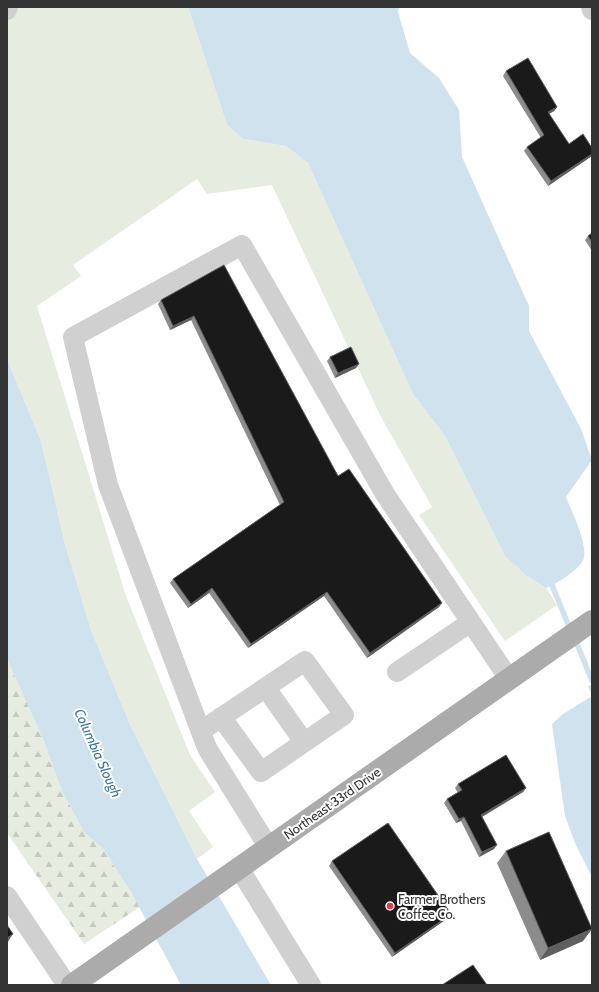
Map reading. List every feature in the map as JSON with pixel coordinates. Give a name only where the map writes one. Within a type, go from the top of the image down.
[{"type":"main road","name":"Northeast 33rd Drive","points":[[72,985],[592,621]]},
{"type":"lane","points":[[269,848],[207,748],[108,484],[73,337],[242,245],[385,494],[509,679]]},
{"type":"lane","points":[[397,672],[471,622]]},
{"type":"lane","points":[[201,731],[221,717],[266,688],[305,661],[344,715],[260,772],[221,717]]},
{"type":"lane","points":[[266,688],[304,742]]},
{"type":"lane","points":[[233,872],[311,985]]},
{"type":"lane","points":[[7,896],[67,985]]},
{"type":"green space","points":[[7,7],[188,7],[227,125],[243,139],[286,146],[308,163],[413,394],[445,436],[505,556],[527,576],[546,588],[557,605],[505,641],[419,515],[432,507],[381,417],[272,185],[207,194],[197,179],[73,265],[81,276],[37,306],[126,596],[190,755],[215,792],[189,811],[213,847],[197,859],[129,722],[91,630],[65,544],[41,441],[7,359]]},
{"type":"green space","points":[[7,659],[43,739],[62,791],[84,832],[104,850],[140,907],[84,944],[7,833]]},
{"type":"water","points":[[188,7],[399,7],[398,12],[410,53],[439,78],[459,110],[462,157],[529,306],[529,331],[581,429],[592,460],[566,497],[581,536],[584,558],[578,567],[562,580],[546,588],[527,576],[505,556],[445,436],[413,394],[308,163],[286,146],[243,139],[227,125]]},
{"type":"water","name":"Columbia Slough","points":[[7,359],[41,441],[65,544],[91,630],[129,722],[197,859],[271,985],[181,985],[132,894],[104,850],[84,832],[62,791],[43,739],[7,659]]},
{"type":"water","points":[[592,685],[592,696],[588,686]]},
{"type":"water","points":[[592,696],[592,877],[575,843],[565,816],[552,724],[563,714]]},
{"type":"building","points":[[528,58],[557,107],[548,112],[569,144],[583,134],[592,148],[592,154],[551,181],[527,147],[544,135],[506,71]]},
{"type":"building","points":[[592,233],[592,242],[588,236]]},
{"type":"building","points":[[224,265],[338,476],[349,469],[442,603],[370,653],[327,592],[251,644],[212,588],[191,604],[173,579],[284,502],[194,316],[173,326],[161,300]]},
{"type":"building","points":[[351,347],[359,364],[338,373],[330,357]]},
{"type":"building","points":[[506,755],[526,788],[481,815],[497,845],[482,852],[464,817],[459,819],[447,799],[462,790],[458,784]]},
{"type":"building","points":[[388,823],[451,914],[395,953],[332,861]]},
{"type":"building","points":[[549,832],[592,929],[548,948],[506,851]]},
{"type":"building","points":[[7,925],[13,934],[7,938]]},
{"type":"building","points":[[473,965],[487,985],[442,985]]},
{"type":"waterway","points":[[552,585],[570,629]]},
{"type":"waterway","points":[[575,639],[592,681]]},
{"type":"place","name":"Farmer Brothers Coffee Co.","points":[[390,906]]}]
